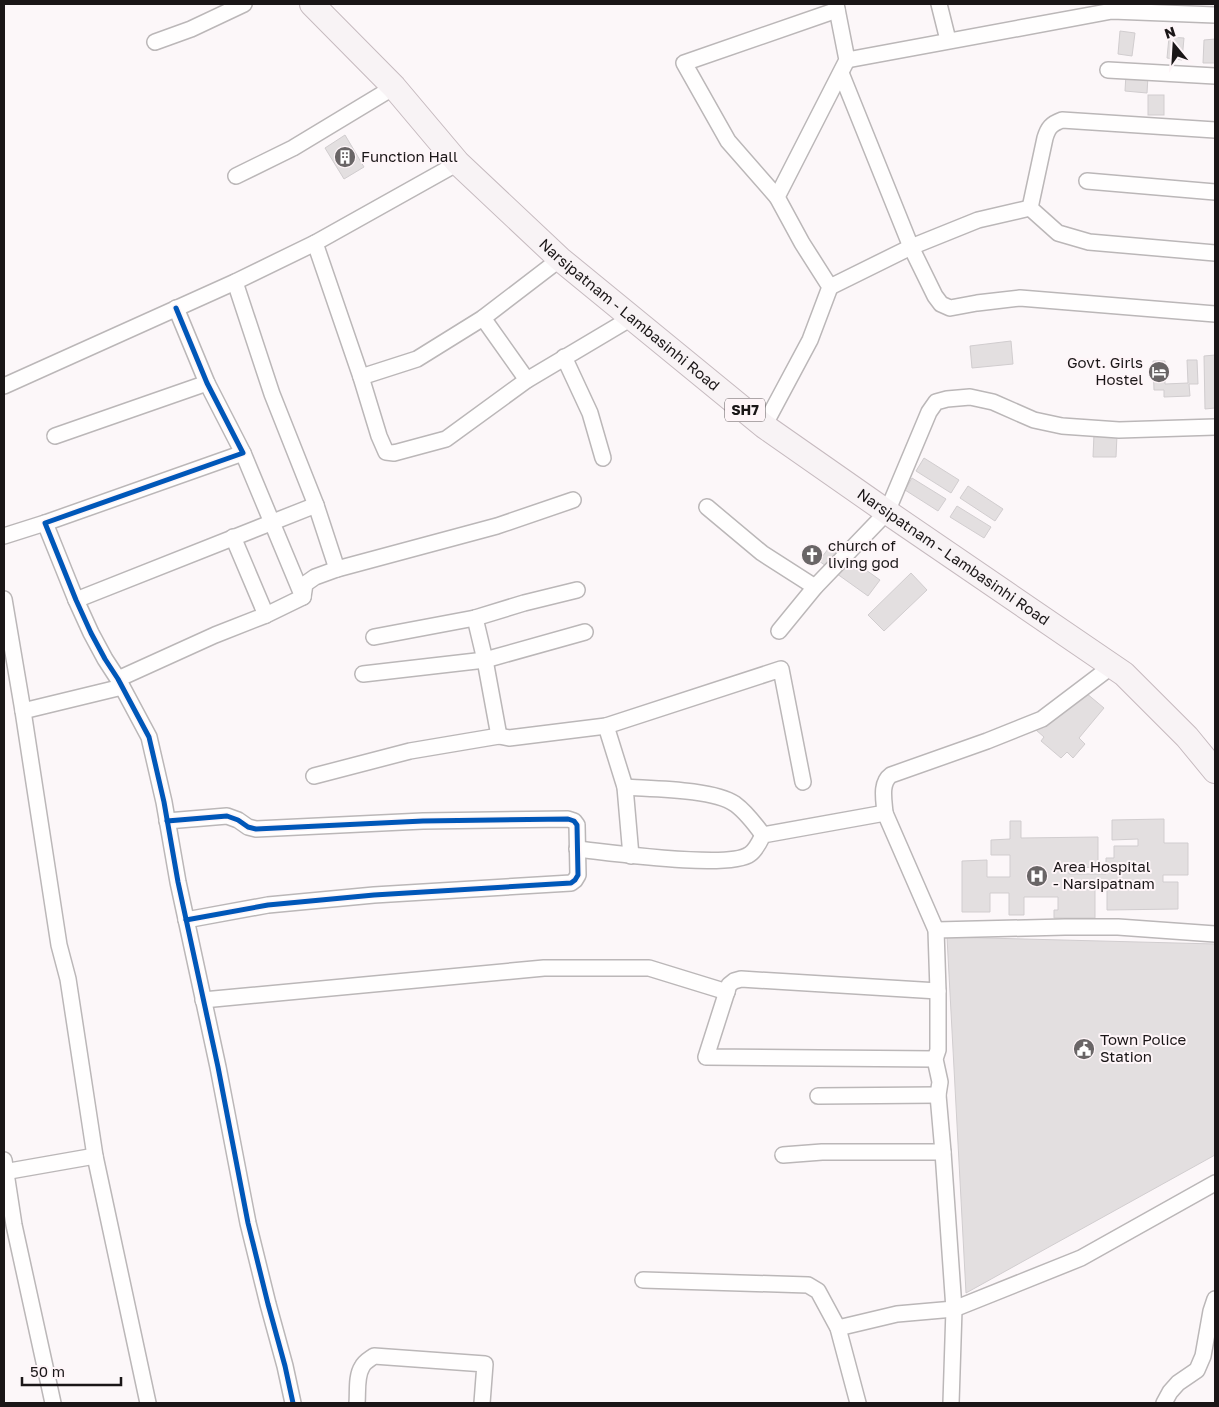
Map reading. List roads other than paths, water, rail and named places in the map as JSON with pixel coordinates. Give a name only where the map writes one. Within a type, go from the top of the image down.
[{"type":"main road","name":"Narsipatnam - Lambasinhi Road","points":[[312,4],[394,87],[458,163],[560,259],[764,426],[1124,674],[1187,737],[1215,771]]},
{"type":"street","points":[[155,42],[191,29],[244,4]]},
{"type":"street","points":[[939,4],[948,40]]},
{"type":"street","points":[[830,287],[802,243],[777,197],[728,141],[684,64],[837,7],[844,66],[911,247],[935,296],[941,304],[950,308],[1020,298],[1215,314]]},
{"type":"street","points":[[777,197],[844,66],[948,40],[1112,10],[1215,15]]},
{"type":"street","points":[[1108,70],[1215,76]]},
{"type":"street","points":[[236,176],[293,148],[394,87]]},
{"type":"street","points":[[1030,208],[1045,138],[1048,128],[1053,123],[1062,120],[1215,130]]},
{"type":"street","points":[[4,386],[235,282],[315,243],[458,163]]},
{"type":"street","points":[[1087,181],[1215,192]]},
{"type":"street","points":[[764,426],[810,340],[830,287],[911,247],[978,220],[1030,208]]},
{"type":"street","points":[[1030,208],[1058,233],[1089,242],[1215,253]]},
{"type":"street","points":[[315,243],[361,377],[382,446],[386,452],[394,453],[446,439],[527,380],[633,317]]},
{"type":"street","points":[[361,377],[417,359],[483,318],[560,259]]},
{"type":"street","points":[[235,282],[272,394],[316,505],[338,569]]},
{"type":"street","points":[[176,308],[208,383],[243,453],[303,597]]},
{"type":"street","points":[[483,318],[527,380]]},
{"type":"street","points":[[564,357],[590,413],[603,458]]},
{"type":"street","points":[[54,436],[208,383]]},
{"type":"street","points":[[779,631],[815,587],[887,512],[929,412],[936,402],[947,399],[979,398],[1034,420],[1062,426],[1119,430],[1215,427]]},
{"type":"street","points":[[4,536],[243,453]]},
{"type":"street","points":[[303,597],[304,587],[307,582],[315,577],[497,526],[573,500]]},
{"type":"street","points":[[76,600],[271,521],[316,505]]},
{"type":"street","points":[[707,507],[762,553],[815,587]]},
{"type":"street","points":[[45,523],[91,633],[149,737],[158,771],[186,920],[233,1141],[248,1223],[293,1403]]},
{"type":"street","points":[[232,537],[266,615]]},
{"type":"street","points":[[374,637],[475,618],[577,590]]},
{"type":"street","points":[[23,711],[120,683],[215,635],[266,615],[303,597]]},
{"type":"street","points":[[4,599],[59,945],[68,979],[95,1156],[148,1403]]},
{"type":"street","points":[[475,618],[499,736]]},
{"type":"street","points":[[363,674],[485,660],[584,632]]},
{"type":"street","points":[[951,1403],[954,1309],[938,1094],[940,1082],[936,1059],[938,1050],[938,991],[936,930],[885,813],[884,787],[886,779],[891,775],[987,741],[1042,719],[1112,666]]},
{"type":"street","points":[[314,776],[410,751],[499,736],[509,738],[606,726],[780,669],[803,782]]},
{"type":"street","points":[[606,726],[625,787],[631,856]]},
{"type":"street","points":[[625,787],[704,793],[720,797],[734,804],[750,818],[763,835]]},
{"type":"street","points":[[577,849],[631,856],[717,861],[738,858],[749,854],[763,835],[885,813]]},
{"type":"street","points":[[167,821],[227,816],[256,829],[423,821],[574,820],[577,825],[578,876],[571,883],[374,895],[268,905],[186,920]]},
{"type":"street","points":[[936,930],[1065,926],[1118,927],[1215,934]]},
{"type":"street","points":[[203,1000],[544,968],[649,968],[727,992]]},
{"type":"street","points":[[936,1059],[706,1057],[729,985],[741,979],[938,991]]},
{"type":"street","points":[[818,1096],[938,1094]]},
{"type":"street","points":[[783,1155],[822,1152],[943,1152]]},
{"type":"street","points":[[53,1403],[11,1239],[14,1224],[4,1168],[95,1156]]},
{"type":"street","points":[[838,1328],[897,1314],[954,1309],[1081,1258],[1215,1183]]},
{"type":"street","points":[[643,1280],[808,1285],[818,1291],[838,1328],[858,1403]]},
{"type":"street","points":[[1164,1403],[1178,1383],[1197,1370],[1203,1356],[1215,1299]]},
{"type":"street","points":[[357,1403],[361,1367],[374,1356],[484,1364],[482,1403]]},
{"type":"place","name":"Function Hall","points":[[345,157]]},
{"type":"place","name":"Govt. Girls Hostel","points":[[1159,372]]},
{"type":"place","name":"church of living god","points":[[812,555]]},
{"type":"place","name":"Area Hospital - Narsipatnam","points":[[1037,876]]},
{"type":"place","name":"Town Police Station","points":[[1084,1049]]}]
